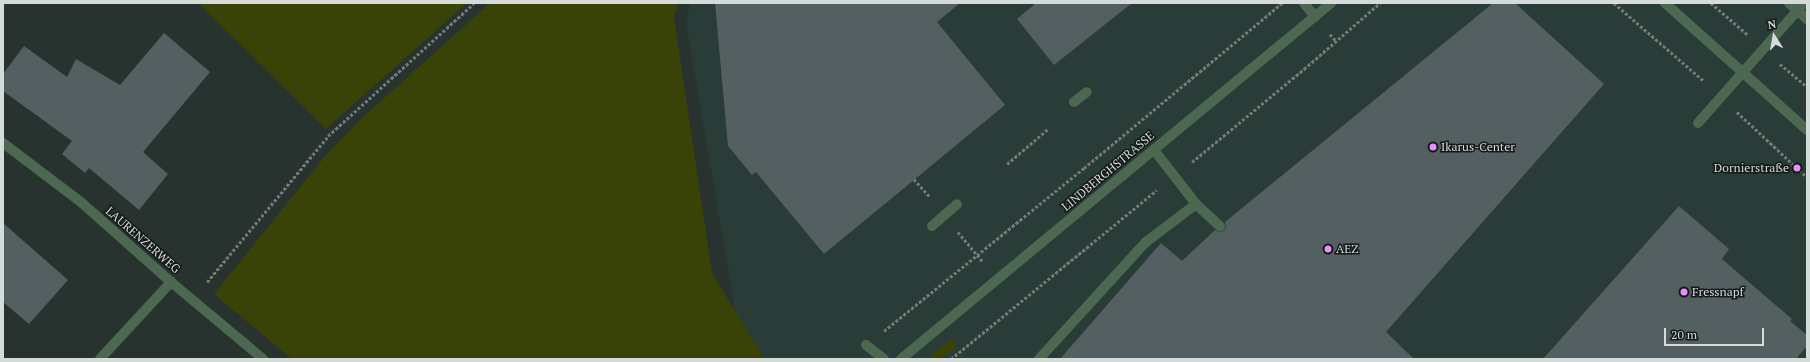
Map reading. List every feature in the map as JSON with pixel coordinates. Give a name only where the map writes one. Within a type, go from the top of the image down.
[{"type":"street","points":[[1304,3],[1315,17]]},
{"type":"street","name":"LINDBERGHSTRASSE","points":[[901,359],[1331,3]]},
{"type":"street","points":[[1665,3],[1807,130]]},
{"type":"street","points":[[1789,3],[1801,7],[1807,19]]},
{"type":"street","points":[[1698,123],[1801,7]]},
{"type":"street","points":[[1074,102],[1087,92]]},
{"type":"street","name":"LAURENZERWEG","points":[[3,143],[82,204],[192,300],[263,359]]},
{"type":"street","points":[[1154,150],[1196,204],[1220,226]]},
{"type":"street","points":[[932,226],[957,204]]},
{"type":"street","points":[[1039,359],[1146,242],[1196,204]]},
{"type":"street","points":[[100,359],[171,282]]},
{"type":"street","points":[[866,345],[884,359]]},
{"type":"path","points":[[192,300],[328,136],[474,3]]},
{"type":"path","points":[[866,345],[1084,168],[1282,3]]},
{"type":"path","points":[[1007,164],[1049,128]]},
{"type":"shaded area","points":[[690,3],[1807,3],[1807,359],[765,359],[735,311],[686,23]]},
{"type":"green space","points":[[198,3],[467,3],[326,129]]},
{"type":"green space","points":[[490,3],[678,3],[674,17],[712,273],[765,359],[292,359],[214,294],[326,155],[363,117]]},
{"type":"green space","points":[[952,338],[957,347],[941,359],[927,359]]},
{"type":"building","points":[[715,3],[960,3],[937,22],[1005,105],[824,254],[756,172],[752,175],[728,146]]},
{"type":"building","points":[[1036,3],[1132,3],[1054,65],[1017,19]]},
{"type":"building","name":"Ikarus-Center","points":[[1493,3],[1515,3],[1604,84],[1386,332],[1414,359],[1060,359],[1161,243],[1182,261],[1215,230],[1219,232],[1224,231],[1226,227],[1225,222]]},
{"type":"building","points":[[164,33],[210,72],[143,152],[168,174],[139,210],[89,168],[85,173],[62,154],[72,141],[3,91],[3,74],[24,46],[67,77],[76,59],[120,85]]},
{"type":"building","points":[[1679,206],[1729,249],[1722,259],[1792,319],[1790,321],[1807,335],[1807,346],[1796,359],[1543,359]]},
{"type":"building","points":[[3,223],[68,280],[29,324],[3,302]]},
{"type":"place","name":"Ikarus-Center","points":[[1433,147]]},
{"type":"place","name":"Dornierstraße","points":[[1797,168]]},
{"type":"place","name":"AEZ","points":[[1328,249]]},
{"type":"place","name":"Fressnapf","points":[[1684,292]]}]
